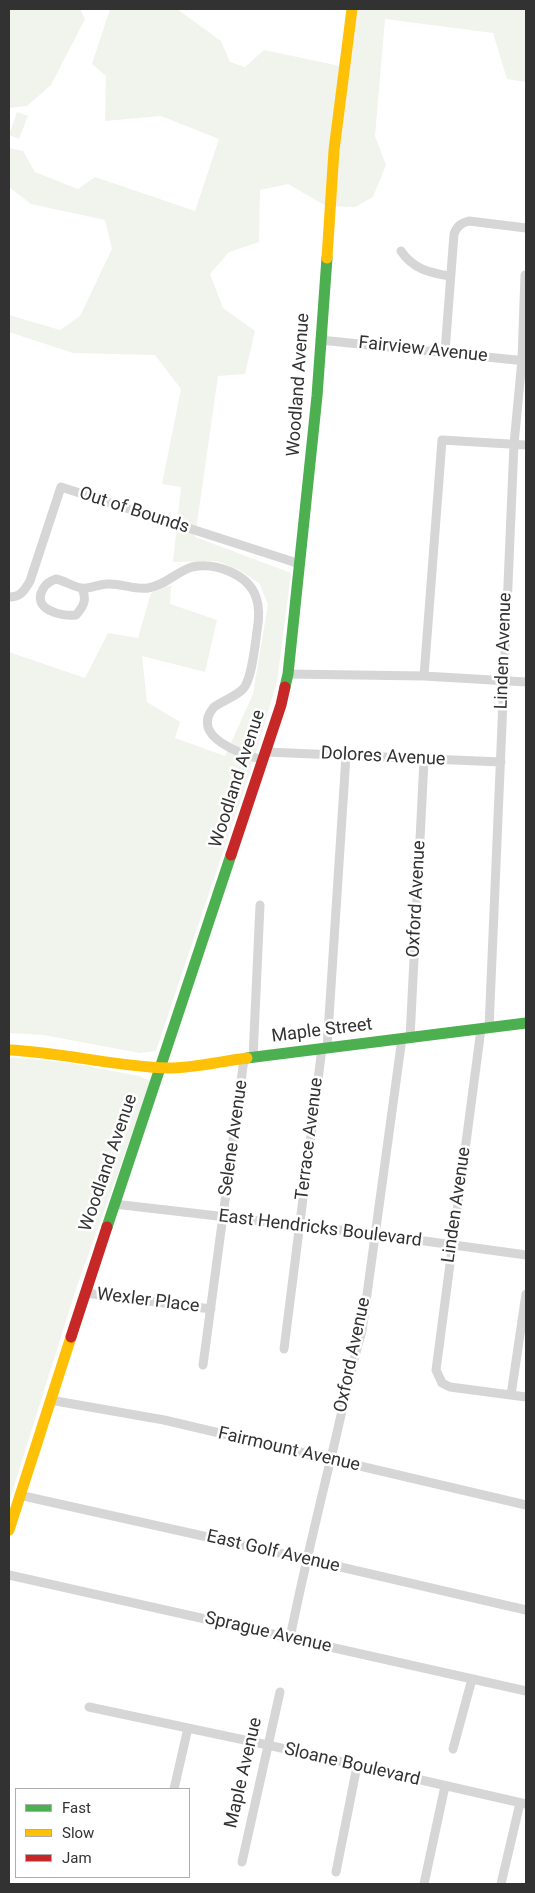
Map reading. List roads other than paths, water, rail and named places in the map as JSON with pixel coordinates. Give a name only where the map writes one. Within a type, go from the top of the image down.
[{"type":"street","name":"Woodland Avenue","points":[[9,1530],[18,1495],[264,756],[288,674],[317,396],[334,150],[352,9]]},
{"type":"street","points":[[445,352],[454,234],[461,224],[469,221],[526,228]]},
{"type":"street","points":[[401,251],[406,259],[421,269],[450,276]]},
{"type":"street","name":"Linden Avenue","points":[[511,1395],[450,1387],[440,1380],[436,1370],[452,1245],[485,1028],[501,762],[502,680],[514,444],[524,360],[525,275]]},
{"type":"street","name":"Fairview Avenue","points":[[320,340],[524,360]]},
{"type":"street","points":[[424,676],[442,440],[526,445]]},
{"type":"street","name":"Out of Bounds","points":[[9,597],[17,597],[22,594],[30,581],[61,487],[300,564]]},
{"type":"street","name":"Dolores Avenue","points":[[82,589],[106,584],[143,589],[151,588],[194,567],[218,567],[229,571],[247,582],[253,589],[259,608],[257,631],[248,679],[241,691],[210,711],[208,722],[211,733],[222,744],[241,754],[501,762]]},
{"type":"street","points":[[52,580],[63,581],[82,589],[85,601],[76,615],[68,616],[45,608],[40,601],[43,589],[52,580]]},
{"type":"street","points":[[288,674],[424,676],[526,682]]},
{"type":"street","name":"Terrace Avenue","points":[[284,1349],[324,1048],[346,756]]},
{"type":"street","name":"Oxford Avenue","points":[[290,1638],[306,1559],[331,1460],[350,1371],[362,1331],[374,1234],[406,1038],[424,760]]},
{"type":"street","name":"Selene Avenue","points":[[203,1365],[223,1217],[249,1058],[260,905]]},
{"type":"street","points":[[485,1028],[526,1023]]},
{"type":"street","name":"Maple Street","points":[[9,1050],[49,1052],[135,1067],[185,1067],[485,1028]]},
{"type":"street","name":"East Hendricks Boulevard","points":[[114,1204],[374,1234],[526,1255]]},
{"type":"street","name":"Wexler Place","points":[[85,1293],[211,1309]]},
{"type":"street","points":[[526,1294],[511,1395],[526,1397]]},
{"type":"street","name":"Fairmount Avenue","points":[[50,1400],[164,1420],[526,1505]]},
{"type":"street","name":"East Golf Avenue","points":[[18,1495],[526,1610]]},
{"type":"street","name":"Sprague Avenue","points":[[9,1575],[526,1692]]},
{"type":"street","points":[[453,1749],[472,1679]]},
{"type":"street","name":"Maple Avenue","points":[[242,1862],[280,1692]]},
{"type":"street","name":"Sloane Boulevard","points":[[89,1707],[268,1745],[523,1804]]},
{"type":"street","points":[[174,1788],[188,1728]]},
{"type":"street","points":[[336,1872],[357,1766]]},
{"type":"street","points":[[424,1884],[445,1786]]},
{"type":"street","points":[[501,1884],[523,1804]]}]
